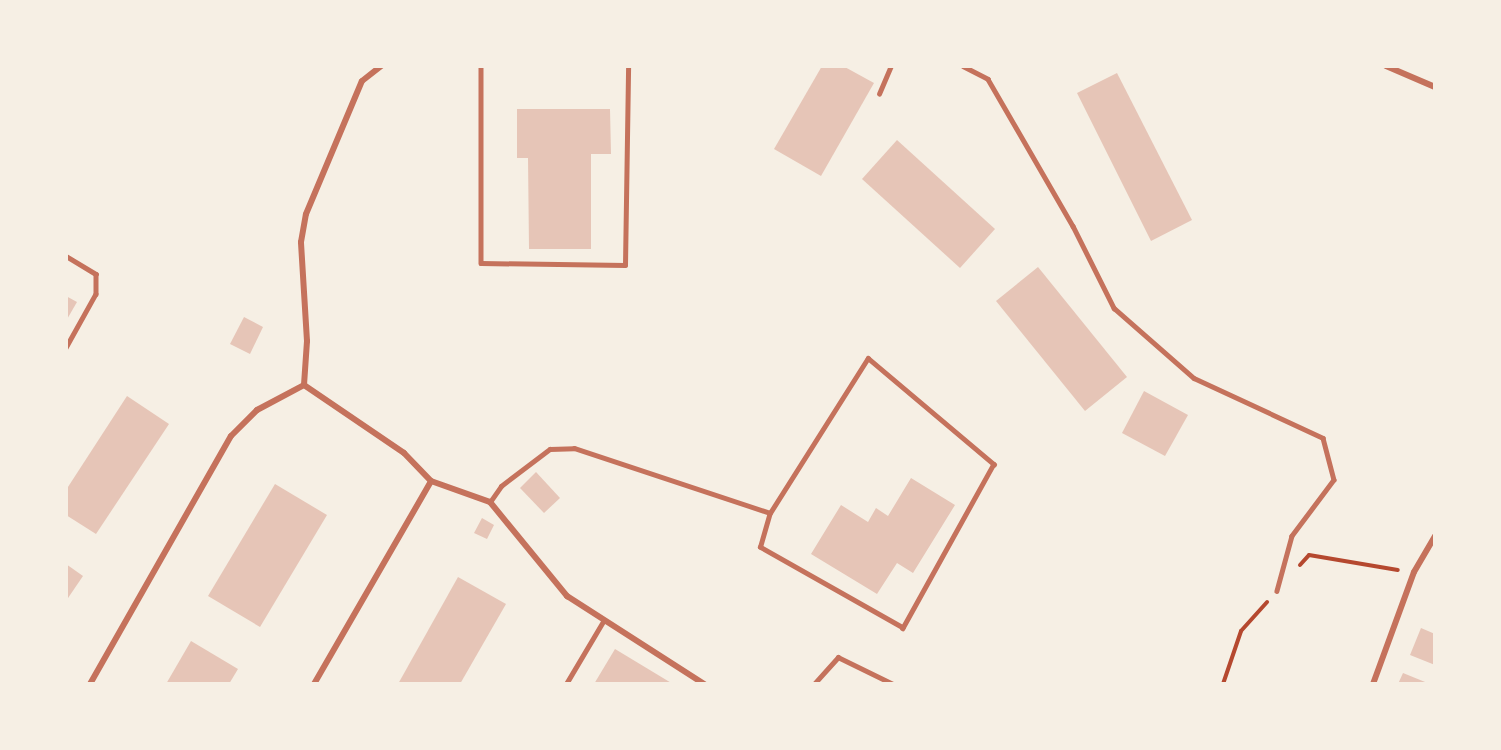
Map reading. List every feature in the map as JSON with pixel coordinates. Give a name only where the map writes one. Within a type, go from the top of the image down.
[{"type":"street","points":[[304,385],[307,341],[301,242],[306,214],[362,81],[381,66]]},
{"type":"street","points":[[1386,66],[1435,87]]},
{"type":"street","points":[[304,385],[404,453],[431,481],[490,502],[567,596],[704,684]]},
{"type":"street","points":[[90,684],[231,436],[257,410],[304,385]]},
{"type":"street","points":[[314,684],[431,481]]},
{"type":"street","points":[[1373,684],[1414,572],[1435,536]]},
{"type":"lane","points":[[481,66],[481,263],[625,265],[628,66]]},
{"type":"lane","points":[[879,94],[891,66]]},
{"type":"lane","points":[[963,66],[988,79],[1073,226],[1114,308],[1194,378],[1323,438],[1334,480],[1292,536],[1277,591]]},
{"type":"lane","points":[[66,256],[96,274],[96,294],[66,348]]},
{"type":"lane","points":[[868,358],[994,464],[903,628],[760,547],[770,513],[868,358]]},
{"type":"lane","points":[[490,502],[501,486],[550,449],[574,448],[770,513]]},
{"type":"lane","points":[[566,684],[604,620]]},
{"type":"lane","points":[[814,684],[838,657],[893,684]]},
{"type":"path","points":[[1223,684],[1240,631],[1309,555],[1414,572]]},
{"type":"building","points":[[822,66],[843,66],[874,83],[821,176],[774,149]]},
{"type":"building","points":[[1117,73],[1192,220],[1151,241],[1077,93]]},
{"type":"building","points":[[517,109],[610,109],[611,154],[591,154],[591,249],[529,249],[528,158],[517,158]]},
{"type":"building","points":[[897,140],[995,229],[960,268],[862,179]]},
{"type":"building","points":[[1038,267],[1127,377],[1085,411],[996,301]]},
{"type":"building","points":[[66,296],[77,302],[66,321]]},
{"type":"building","points":[[244,317],[263,327],[250,354],[230,344]]},
{"type":"building","points":[[1144,391],[1188,415],[1165,456],[1122,433]]},
{"type":"building","points":[[127,396],[169,424],[96,534],[66,515],[66,490]]},
{"type":"building","points":[[536,472],[560,498],[544,513],[520,488]]},
{"type":"building","points":[[911,478],[955,505],[913,573],[897,563],[877,594],[811,554],[841,505],[868,522],[876,508],[888,516]]},
{"type":"building","points":[[275,484],[327,515],[260,627],[208,596]]},
{"type":"building","points":[[482,518],[494,525],[487,539],[474,533]]},
{"type":"building","points":[[66,564],[83,576],[66,601]]},
{"type":"building","points":[[458,577],[506,604],[460,684],[398,684]]},
{"type":"building","points":[[1421,628],[1435,634],[1435,665],[1410,655]]},
{"type":"building","points":[[191,641],[238,669],[229,684],[166,684]]},
{"type":"building","points":[[615,649],[673,684],[594,684]]},
{"type":"building","points":[[1403,673],[1430,684],[1398,684]]}]
